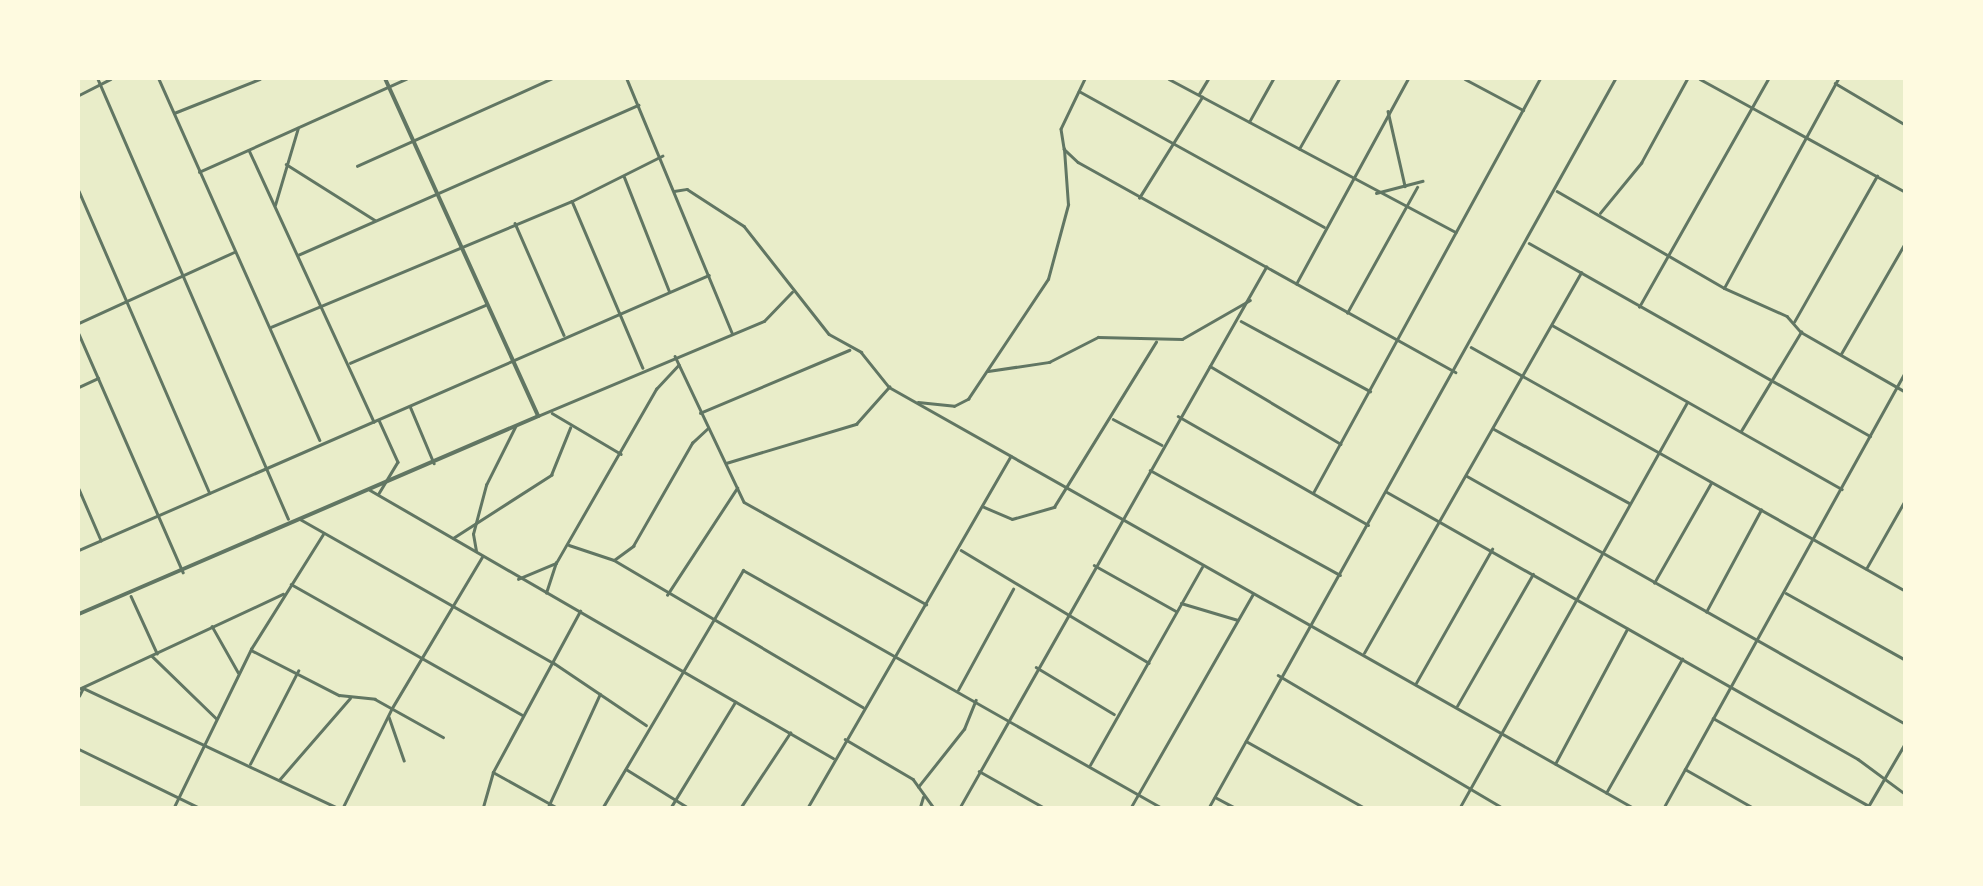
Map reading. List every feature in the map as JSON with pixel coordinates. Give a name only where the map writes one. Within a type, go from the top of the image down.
[{"type":"street","points":[[98,79],[288,519]]},
{"type":"street","points":[[79,95],[110,79]]},
{"type":"street","points":[[159,79],[320,440]]},
{"type":"street","points":[[174,113],[261,79]]},
{"type":"street","points":[[385,79],[459,250],[538,416]]},
{"type":"street","points":[[199,172],[406,79]]},
{"type":"street","points":[[357,166],[551,79]]},
{"type":"street","points":[[626,79],[662,156],[732,332]]},
{"type":"street","points":[[911,400],[954,406],[968,399],[1053,265],[1068,205],[1061,129],[1077,90],[1085,79]]},
{"type":"street","points":[[1169,79],[1299,149],[1404,210],[1457,232]]},
{"type":"street","points":[[1139,198],[1208,79]]},
{"type":"street","points":[[1249,122],[1273,79]]},
{"type":"street","points":[[1299,149],[1339,79]]},
{"type":"street","points":[[1296,284],[1349,178],[1408,79]]},
{"type":"street","points":[[1465,79],[1523,110]]},
{"type":"street","points":[[1313,493],[1371,392],[1540,79]]},
{"type":"street","points":[[1209,807],[1246,741],[1278,674],[1311,625],[1529,243],[1615,79]]},
{"type":"street","points":[[1600,214],[1641,163],[1687,79]]},
{"type":"street","points":[[1700,79],[1904,191]]},
{"type":"street","points":[[1639,307],[1768,79]]},
{"type":"street","points":[[1724,288],[1837,81],[1904,124]]},
{"type":"street","points":[[1077,90],[1324,227]]},
{"type":"street","points":[[298,255],[638,105]]},
{"type":"street","points":[[1388,111],[1405,187]]},
{"type":"street","points":[[275,206],[298,128]]},
{"type":"street","points":[[249,149],[376,421],[398,461],[379,494]]},
{"type":"street","points":[[1064,149],[1139,198],[1457,372]]},
{"type":"street","points":[[271,327],[325,307],[515,223],[572,201],[662,156]]},
{"type":"street","points":[[286,164],[377,220]]},
{"type":"street","points":[[624,176],[669,290]]},
{"type":"street","points":[[1794,322],[1877,176]]},
{"type":"street","points":[[1347,313],[1422,181]]},
{"type":"street","points":[[1376,193],[1417,187]]},
{"type":"street","points":[[674,191],[687,189],[744,226],[792,292],[809,302],[829,334],[849,350],[861,352],[889,387],[1203,566],[1364,653],[1632,807]]},
{"type":"street","points":[[79,191],[210,493]]},
{"type":"street","points":[[1557,191],[1724,288],[1794,322],[1801,332],[1904,391]]},
{"type":"street","points":[[572,201],[643,369]]},
{"type":"street","points":[[515,223],[564,335]]},
{"type":"street","points":[[1529,243],[1870,436]]},
{"type":"street","points":[[1841,354],[1904,245]]},
{"type":"street","points":[[79,323],[234,252]]},
{"type":"street","points":[[1899,253],[1904,256]]},
{"type":"street","points":[[960,807],[1178,416],[1241,321],[1266,267]]},
{"type":"street","points":[[1364,653],[1442,521],[1581,273]]},
{"type":"street","points":[[79,550],[210,493],[320,440],[376,421],[564,335],[709,275]]},
{"type":"street","points":[[79,614],[131,596],[288,519],[300,519],[386,484],[538,416],[552,413],[643,369],[764,321],[792,292]]},
{"type":"street","points":[[987,372],[1049,362],[1098,337],[1156,342],[1182,339],[1250,300]]},
{"type":"street","points":[[350,363],[485,304]]},
{"type":"street","points":[[1241,321],[1371,392]]},
{"type":"street","points":[[1552,325],[1842,489]]},
{"type":"street","points":[[1740,433],[1773,383],[1801,332]]},
{"type":"street","points":[[79,334],[183,572]]},
{"type":"street","points":[[984,507],[1000,517],[1032,516],[1054,507],[1113,418],[1156,342]]},
{"type":"street","points":[[1470,346],[1904,590]]},
{"type":"street","points":[[700,413],[849,350]]},
{"type":"street","points":[[675,356],[707,429],[744,502],[790,531],[926,604]]},
{"type":"street","points":[[546,594],[556,563],[622,454],[656,388],[678,365]]},
{"type":"street","points":[[1210,366],[1341,444]]},
{"type":"street","points":[[1664,807],[1730,686],[1786,593],[1812,540],[1904,374]]},
{"type":"street","points":[[79,387],[98,378]]},
{"type":"street","points":[[725,463],[760,447],[856,424],[889,387]]},
{"type":"street","points":[[1460,807],[1499,731],[1603,554],[1687,402]]},
{"type":"street","points":[[410,406],[434,463]]},
{"type":"street","points":[[552,413],[570,428]]},
{"type":"street","points":[[1178,416],[1368,524]]},
{"type":"street","points":[[1113,418],[1162,445]]},
{"type":"street","points":[[570,428],[581,426],[622,454]]},
{"type":"street","points":[[476,553],[477,524],[486,485],[515,427]]},
{"type":"street","points":[[453,538],[551,475],[570,428]]},
{"type":"street","points":[[614,560],[633,546],[692,443],[707,429]]},
{"type":"street","points":[[1494,429],[1631,504]]},
{"type":"street","points":[[808,807],[863,707],[961,550],[1011,456]]},
{"type":"street","points":[[1149,469],[1340,575]]},
{"type":"street","points":[[1467,476],[1756,643],[1904,723]]},
{"type":"street","points":[[1654,583],[1711,483]]},
{"type":"street","points":[[667,595],[737,488]]},
{"type":"street","points":[[79,489],[101,541]]},
{"type":"street","points":[[370,490],[518,579],[580,611],[833,758]]},
{"type":"street","points":[[1387,492],[1492,549],[1884,775],[1904,793]]},
{"type":"street","points":[[1866,569],[1904,502]]},
{"type":"street","points":[[1706,613],[1761,510]]},
{"type":"street","points":[[300,519],[451,608],[554,663],[647,726]]},
{"type":"street","points":[[174,807],[251,649],[323,534]]},
{"type":"street","points":[[569,545],[614,560],[667,595],[863,707]]},
{"type":"street","points":[[1416,683],[1492,549]]},
{"type":"street","points":[[961,550],[1014,587],[1149,663]]},
{"type":"street","points":[[343,807],[392,708],[482,557]]},
{"type":"street","points":[[518,579],[556,563]]},
{"type":"street","points":[[1094,565],[1176,611]]},
{"type":"street","points":[[1090,765],[1114,714],[1149,663],[1203,566]]},
{"type":"street","points":[[603,807],[647,726],[684,672],[743,570],[976,700],[1160,807]]},
{"type":"street","points":[[1457,706],[1533,573]]},
{"type":"street","points":[[291,584],[523,715]]},
{"type":"street","points":[[958,690],[1014,587]]},
{"type":"street","points":[[1786,593],[1904,659]]},
{"type":"street","points":[[79,696],[81,689],[283,594]]},
{"type":"street","points":[[1131,807],[1253,594]]},
{"type":"street","points":[[131,596],[158,653]]},
{"type":"street","points":[[1181,603],[1238,620]]},
{"type":"street","points":[[483,807],[493,772],[580,611]]},
{"type":"street","points":[[212,626],[238,673]]},
{"type":"street","points":[[1555,764],[1627,629]]},
{"type":"street","points":[[251,649],[352,697],[392,708],[443,737]]},
{"type":"street","points":[[152,656],[216,718]]},
{"type":"street","points":[[1606,793],[1682,659]]},
{"type":"street","points":[[1036,667],[1114,714]]},
{"type":"street","points":[[250,764],[298,671]]},
{"type":"street","points":[[1278,674],[1501,807]]},
{"type":"street","points":[[81,689],[250,764],[336,807]]},
{"type":"street","points":[[549,806],[600,694]]},
{"type":"street","points":[[279,780],[352,697]]},
{"type":"street","points":[[918,787],[964,729],[976,700]]},
{"type":"street","points":[[671,807],[735,702]]},
{"type":"street","points":[[389,717],[404,760]]},
{"type":"street","points":[[1713,718],[1868,806],[1904,745]]},
{"type":"street","points":[[741,807],[790,733]]},
{"type":"street","points":[[845,739],[918,787],[933,807]]},
{"type":"street","points":[[1246,741],[1363,807]]},
{"type":"street","points":[[79,749],[198,807]]},
{"type":"street","points":[[626,769],[687,807]]},
{"type":"street","points":[[1685,769],[1752,807]]},
{"type":"street","points":[[979,771],[1035,805],[1043,807]]},
{"type":"street","points":[[493,772],[549,806],[556,807]]},
{"type":"street","points":[[920,807],[923,796]]},
{"type":"street","points":[[1215,797],[1234,807]]}]
